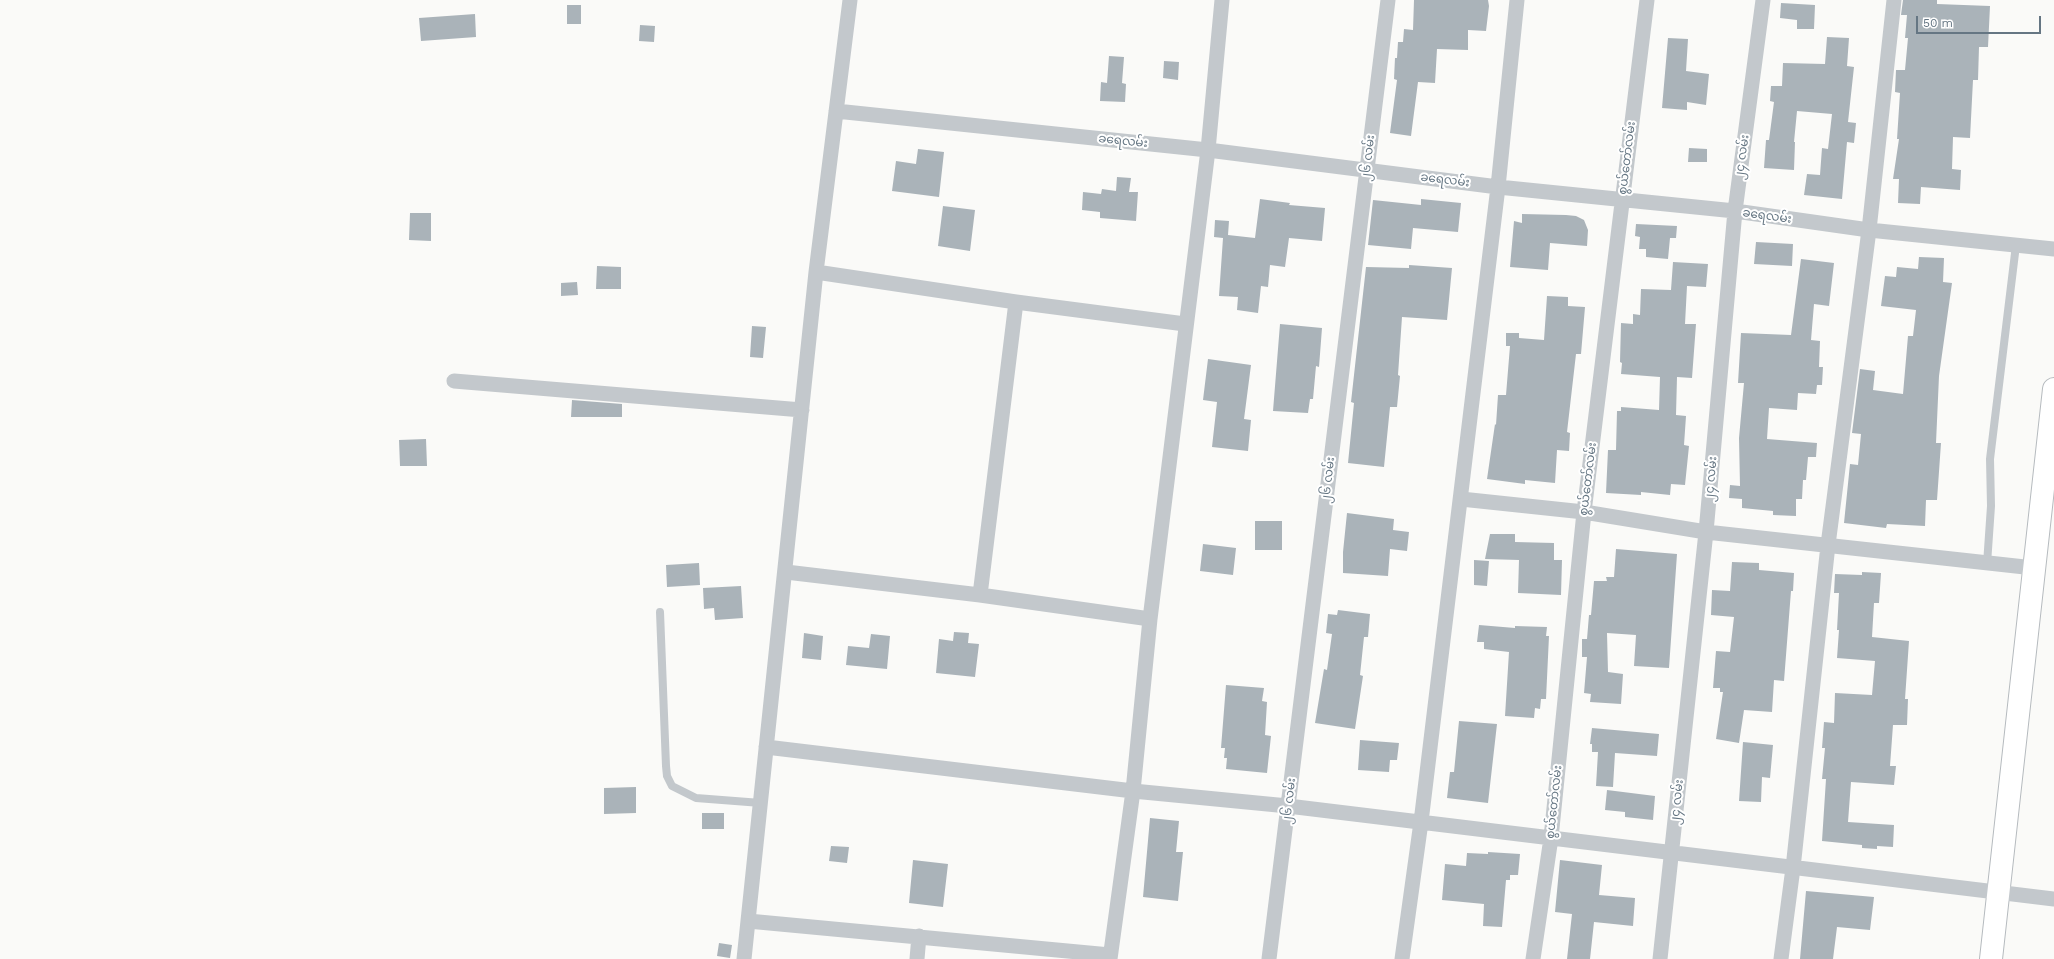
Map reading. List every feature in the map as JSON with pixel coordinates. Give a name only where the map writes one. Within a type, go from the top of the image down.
[{"type":"main road","points":[[1991,959],[1997,892],[2054,389]]},
{"type":"street","points":[[744,959],[786,572],[816,272],[850,0]]},
{"type":"street","points":[[748,921],[919,936],[1110,957],[1133,791],[1150,619],[1208,150],[1222,0]]},
{"type":"street","name":"၂၆ လမ်း","points":[[1269,959],[1388,0]]},
{"type":"street","points":[[1402,959],[1422,822],[1498,187],[1517,0]]},
{"type":"street","name":"စွယ်တော်လမ်း","points":[[1533,959],[1551,838],[1584,512],[1647,0]]},
{"type":"street","name":"၂၄ လမ်း","points":[[1660,959],[1706,532],[1735,211],[1763,0]]},
{"type":"street","points":[[1781,959],[1793,868],[1828,545],[1869,230],[1894,0]]},
{"type":"street","name":"ခရေလမ်း","points":[[836,111],[1208,150],[1498,187],[1735,211],[1869,230],[2054,249]]},
{"type":"street","points":[[816,272],[1016,302],[1186,324]]},
{"type":"street","points":[[980,595],[1016,302]]},
{"type":"street","points":[[454,381],[802,410]]},
{"type":"street","points":[[1460,499],[1584,512],[1706,532],[2034,568]]},
{"type":"street","points":[[786,572],[980,595],[1150,619]]},
{"type":"street","points":[[766,747],[1133,791],[1288,806],[2054,899]]},
{"type":"street","points":[[917,959],[919,936]]},
{"type":"lane","points":[[1987,564],[1991,506],[1990,459],[2016,245]]},
{"type":"lane","points":[[660,612],[666,771],[672,786],[696,798],[761,803]]},
{"type":"building","points":[[1414,0],[1488,0],[1489,6],[1486,31],[1468,30],[1468,50],[1437,49],[1435,83],[1418,82],[1411,136],[1390,133],[1397,80],[1394,79],[1395,58],[1397,58],[1398,42],[1403,42],[1404,29],[1413,30]]},
{"type":"building","points":[[1903,0],[1937,0],[1937,4],[1990,6],[1988,47],[1979,47],[1978,80],[1973,80],[1970,138],[1953,137],[1952,169],[1961,170],[1960,190],[1921,187],[1920,204],[1898,203],[1899,179],[1893,179],[1899,139],[1897,139],[1900,93],[1895,92],[1896,70],[1905,70],[1908,38],[1905,38],[1907,15],[1901,15]]},
{"type":"building","points":[[1781,3],[1815,5],[1814,29],[1797,29],[1797,20],[1780,18]]},
{"type":"building","points":[[567,5],[581,5],[581,24],[567,24]]},
{"type":"building","points":[[475,14],[476,37],[421,41],[419,18]]},
{"type":"building","points":[[640,25],[655,26],[654,42],[639,41]]},
{"type":"building","points":[[1827,37],[1849,38],[1847,66],[1854,67],[1848,122],[1856,123],[1854,143],[1847,142],[1842,199],[1804,195],[1807,174],[1820,175],[1822,148],[1828,149],[1832,114],[1797,111],[1794,142],[1794,170],[1764,168],[1766,140],[1769,140],[1774,102],[1770,101],[1771,86],[1782,86],[1783,63],[1825,64]]},
{"type":"building","points":[[1668,38],[1688,39],[1686,71],[1709,74],[1706,105],[1687,102],[1687,110],[1662,108]]},
{"type":"building","points":[[1109,56],[1124,57],[1122,83],[1126,84],[1125,102],[1100,101],[1101,82],[1107,83]]},
{"type":"building","points":[[1164,61],[1179,62],[1178,80],[1163,78]]},
{"type":"building","points":[[1689,148],[1707,149],[1707,162],[1688,162]]},
{"type":"building","points":[[918,149],[944,152],[939,197],[892,191],[896,161],[916,164]]},
{"type":"building","points":[[1117,177],[1131,178],[1129,192],[1138,192],[1136,221],[1100,218],[1100,212],[1082,210],[1083,192],[1101,194],[1102,189],[1116,191]]},
{"type":"building","points":[[1260,199],[1290,203],[1289,205],[1325,208],[1322,241],[1289,238],[1285,267],[1270,265],[1268,287],[1261,286],[1258,313],[1237,310],[1238,297],[1219,296],[1223,238],[1214,237],[1215,220],[1229,221],[1228,235],[1255,238]]},
{"type":"building","points":[[1421,199],[1461,203],[1458,232],[1413,228],[1411,249],[1368,245],[1373,200],[1421,205]]},
{"type":"building","points":[[943,206],[975,210],[970,251],[938,246]]},
{"type":"building","points":[[410,213],[431,213],[431,241],[409,240]]},
{"type":"building","points":[[1522,214],[1576,216],[1584,220],[1588,230],[1587,246],[1550,243],[1548,270],[1510,267],[1514,221],[1522,223]]},
{"type":"building","points":[[1636,224],[1677,226],[1676,238],[1670,238],[1668,259],[1646,257],[1646,249],[1639,249],[1640,237],[1635,236]]},
{"type":"building","points":[[1756,242],[1793,244],[1792,266],[1754,264]]},
{"type":"building","points":[[1919,257],[1944,258],[1943,282],[1952,283],[1939,376],[1936,443],[1941,443],[1937,500],[1926,500],[1925,526],[1887,524],[1886,528],[1844,523],[1850,464],[1858,465],[1861,434],[1852,433],[1860,369],[1875,371],[1873,390],[1903,394],[1908,336],[1913,336],[1916,310],[1881,306],[1885,276],[1896,277],[1897,267],[1918,269]]},
{"type":"building","points":[[1801,259],[1834,263],[1829,306],[1814,304],[1811,340],[1820,341],[1819,367],[1823,367],[1822,385],[1817,385],[1816,394],[1798,393],[1797,410],[1769,408],[1767,439],[1817,443],[1816,457],[1808,457],[1806,480],[1803,480],[1802,499],[1796,499],[1796,516],[1773,515],[1773,511],[1742,508],[1742,499],[1729,498],[1730,485],[1740,486],[1739,438],[1744,383],[1738,383],[1741,333],[1791,335]]},
{"type":"building","points":[[1673,262],[1708,264],[1706,287],[1687,286],[1685,324],[1696,324],[1692,378],[1677,377],[1676,415],[1686,416],[1684,445],[1689,446],[1685,485],[1671,484],[1670,495],[1641,492],[1641,495],[1606,493],[1608,450],[1616,450],[1617,411],[1621,411],[1621,407],[1659,410],[1660,377],[1621,374],[1621,323],[1633,324],[1633,314],[1640,315],[1641,289],[1671,290]]},
{"type":"building","points":[[1409,265],[1452,268],[1447,320],[1402,317],[1398,375],[1400,376],[1397,407],[1390,407],[1384,467],[1348,463],[1354,403],[1351,402],[1366,267],[1409,268]]},
{"type":"building","points":[[597,266],[621,267],[621,289],[596,289]]},
{"type":"building","points":[[577,282],[578,295],[561,296],[561,283]]},
{"type":"building","points":[[1547,296],[1568,297],[1568,306],[1585,307],[1581,354],[1576,354],[1567,432],[1570,433],[1569,451],[1557,450],[1555,483],[1525,480],[1525,484],[1487,479],[1495,424],[1496,425],[1498,395],[1506,395],[1510,346],[1506,346],[1506,333],[1519,333],[1519,338],[1544,340]]},
{"type":"building","points":[[1280,324],[1322,328],[1319,367],[1316,366],[1313,399],[1310,399],[1308,413],[1273,411]]},
{"type":"building","points":[[752,326],[766,327],[763,358],[750,357]]},
{"type":"building","points":[[1208,359],[1251,365],[1244,419],[1251,420],[1248,451],[1212,447],[1217,402],[1203,400]]},
{"type":"building","points":[[572,400],[622,404],[622,417],[571,417]]},
{"type":"building","points":[[426,439],[427,466],[400,466],[399,440]]},
{"type":"building","points":[[1347,513],[1394,519],[1393,530],[1409,532],[1407,551],[1390,549],[1388,576],[1343,573],[1343,552]]},
{"type":"building","points":[[1255,521],[1282,521],[1282,550],[1255,550]]},
{"type":"building","points":[[1490,534],[1515,534],[1515,542],[1554,543],[1554,560],[1562,560],[1561,595],[1518,593],[1519,560],[1485,559]]},
{"type":"building","points":[[1203,544],[1236,548],[1233,575],[1200,571]]},
{"type":"building","points":[[1616,549],[1677,554],[1669,668],[1634,666],[1636,635],[1607,633],[1608,672],[1623,674],[1621,704],[1590,702],[1591,694],[1584,693],[1587,657],[1582,657],[1582,639],[1587,639],[1594,581],[1607,581],[1606,577],[1614,577]]},
{"type":"building","points":[[1474,560],[1489,561],[1487,586],[1474,585]]},
{"type":"building","points":[[1732,562],[1759,563],[1759,570],[1794,573],[1793,591],[1791,591],[1784,681],[1774,680],[1772,712],[1744,710],[1739,743],[1716,739],[1723,692],[1720,692],[1720,688],[1713,688],[1716,651],[1730,652],[1734,617],[1711,615],[1712,590],[1730,591]]},
{"type":"building","points":[[699,563],[700,585],[667,587],[666,565]]},
{"type":"building","points":[[1862,572],[1881,573],[1879,603],[1874,603],[1872,637],[1909,641],[1905,699],[1908,699],[1907,725],[1893,725],[1890,766],[1896,766],[1894,785],[1851,782],[1848,822],[1894,825],[1893,847],[1877,846],[1877,849],[1862,848],[1862,845],[1822,841],[1826,779],[1822,779],[1825,748],[1822,748],[1824,722],[1834,723],[1835,693],[1872,695],[1875,661],[1837,658],[1839,593],[1834,593],[1835,574],[1862,575]]},
{"type":"building","points":[[741,586],[743,618],[715,620],[714,608],[704,609],[703,588]]},
{"type":"building","points":[[1338,610],[1370,614],[1368,637],[1364,637],[1360,675],[1363,676],[1355,729],[1315,723],[1324,669],[1327,670],[1332,634],[1326,633],[1328,614],[1337,615]]},
{"type":"building","points":[[1479,625],[1515,628],[1515,626],[1547,627],[1546,636],[1549,636],[1546,699],[1541,699],[1540,709],[1535,708],[1534,718],[1505,716],[1509,652],[1484,649],[1484,642],[1477,642]]},
{"type":"building","points":[[954,632],[969,633],[968,643],[979,644],[975,677],[936,673],[939,639],[953,641]]},
{"type":"building","points":[[804,633],[823,636],[821,660],[802,658]]},
{"type":"building","points":[[871,634],[890,636],[887,669],[846,665],[848,646],[869,648]]},
{"type":"building","points":[[1226,685],[1264,688],[1262,701],[1267,702],[1265,735],[1271,736],[1267,773],[1226,769],[1227,758],[1224,758],[1225,748],[1221,748]]},
{"type":"building","points":[[1459,721],[1497,724],[1488,803],[1447,798],[1450,772],[1454,772]]},
{"type":"building","points":[[1592,728],[1659,734],[1657,756],[1615,753],[1613,787],[1596,786],[1598,752],[1592,752],[1592,744],[1590,744]]},
{"type":"building","points":[[1360,740],[1399,743],[1397,760],[1390,760],[1389,772],[1358,770]]},
{"type":"building","points":[[1743,742],[1773,745],[1770,778],[1762,777],[1761,802],[1739,801]]},
{"type":"building","points":[[636,787],[636,813],[604,814],[604,788]]},
{"type":"building","points":[[1607,790],[1655,796],[1653,820],[1625,817],[1625,812],[1605,810]]},
{"type":"building","points":[[702,813],[724,813],[724,829],[702,829]]},
{"type":"building","points":[[1150,818],[1179,821],[1176,852],[1183,852],[1178,901],[1143,897]]},
{"type":"building","points":[[831,846],[849,847],[847,863],[829,861]]},
{"type":"building","points":[[1488,852],[1520,854],[1518,875],[1510,875],[1510,880],[1506,880],[1502,927],[1483,926],[1484,904],[1442,900],[1445,864],[1466,866],[1467,853],[1488,854]]},
{"type":"building","points":[[913,860],[948,864],[943,907],[909,903]]},
{"type":"building","points":[[1560,860],[1602,865],[1599,895],[1635,898],[1633,926],[1594,922],[1590,959],[1567,959],[1572,914],[1555,912]]},
{"type":"building","points":[[1806,891],[1874,897],[1870,930],[1837,927],[1833,959],[1800,959]]},
{"type":"building","points":[[719,943],[732,945],[730,958],[717,956]]}]
